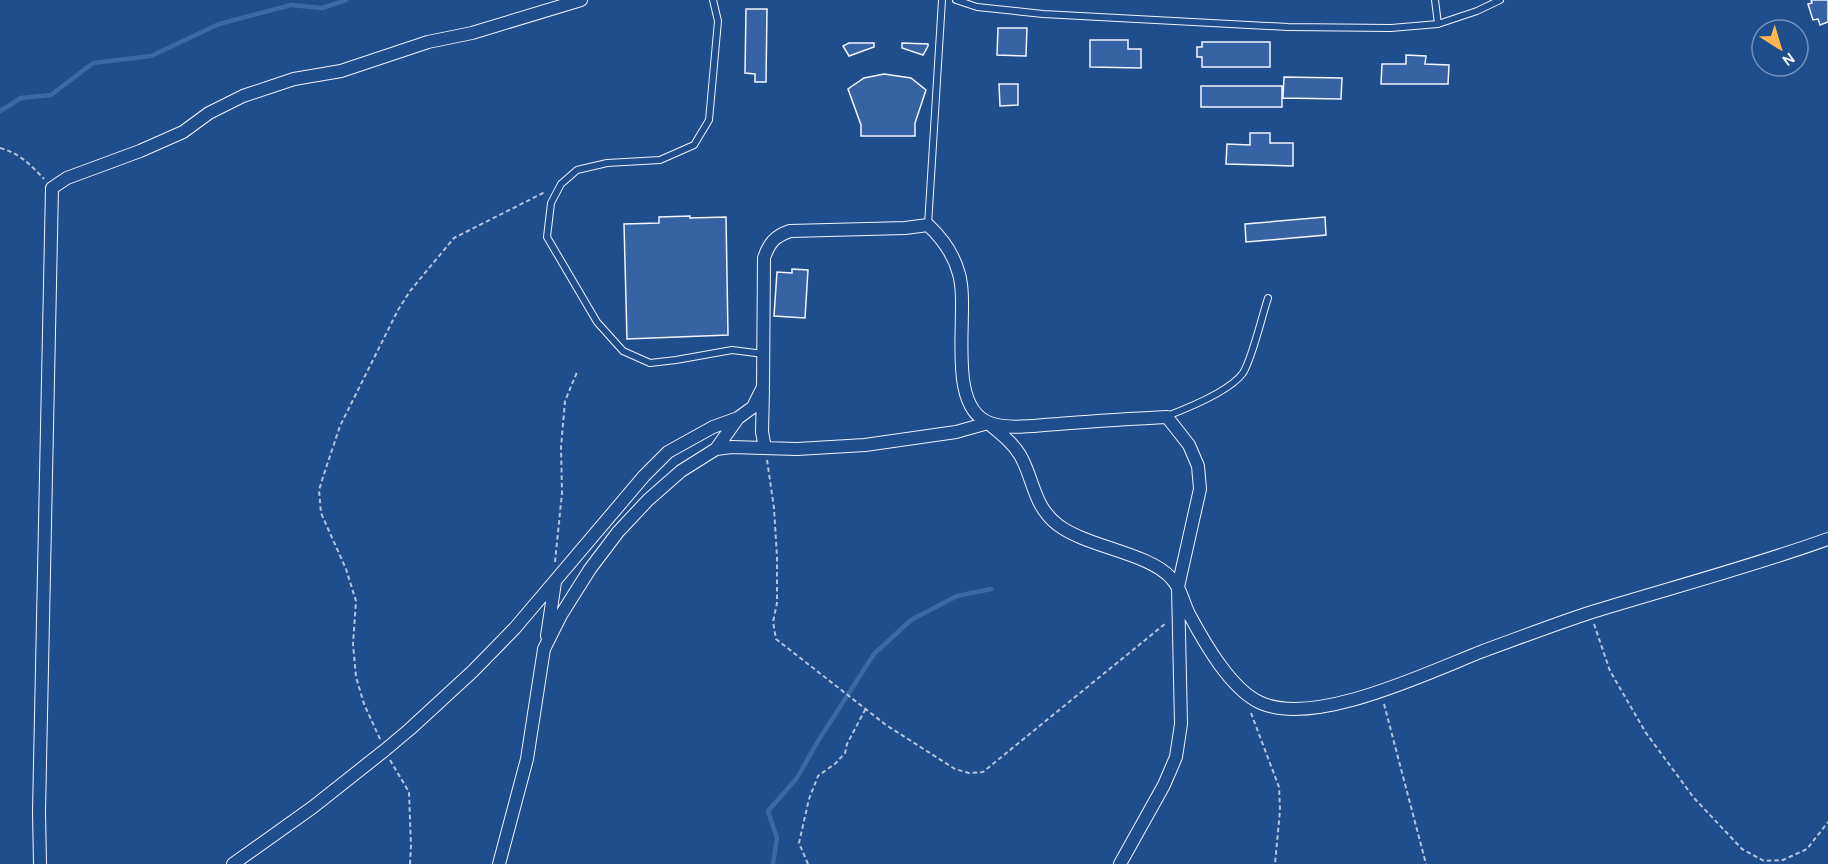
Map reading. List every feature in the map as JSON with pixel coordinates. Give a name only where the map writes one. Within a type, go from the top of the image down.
[{"type":"street","points":[[40,864],[39,800],[51,188],[67,178],[140,151],[183,132],[209,113],[243,96],[294,79],[342,71],[428,42],[472,33],[581,0]]},
{"type":"street","points":[[765,448],[762,432],[765,354],[764,258],[768,245],[778,235],[790,231],[905,228],[928,225],[940,235],[960,275],[962,366],[965,396],[973,411],[1010,442],[1021,456],[1042,507],[1058,525],[1080,537],[1153,565],[1170,576],[1214,656],[1245,693],[1260,703],[1280,708],[1304,708],[1381,692],[1484,651],[1590,613],[1777,557],[1828,539]]},
{"type":"street","points":[[233,864],[313,807],[385,750],[473,671],[556,581],[644,476],[668,452],[713,427],[738,418],[753,407],[763,387]]},
{"type":"street","points":[[716,449],[732,447],[797,450],[865,446],[956,432],[988,423],[1014,427],[1167,417],[1189,445],[1198,466],[1200,489],[1178,587],[1181,724],[1176,757],[1164,785],[1120,864]]},
{"type":"street","points":[[544,649],[561,615],[618,532],[648,500],[681,471],[716,449],[738,418]]},
{"type":"street","points":[[499,864],[527,759],[556,581]]},
{"type":"lane","points":[[713,0],[718,21],[709,120],[694,145],[660,160],[607,163],[577,170],[561,184],[551,203],[547,237],[597,322],[623,351],[650,363],[732,350],[765,354]]},
{"type":"lane","points":[[928,225],[942,0]]},
{"type":"lane","points":[[956,0],[977,7],[1043,14],[1288,27],[1391,28],[1438,24],[1500,0]]},
{"type":"lane","points":[[1435,0],[1438,24]]},
{"type":"lane","points":[[1167,417],[1237,380],[1245,370],[1268,298]]},
{"type":"path","points":[[0,148],[16,154],[31,165],[51,188]]},
{"type":"path","points":[[410,864],[409,792],[385,750],[364,704],[356,677],[353,644],[356,601],[346,569],[321,513],[319,490],[340,426],[398,310],[410,291],[454,238],[561,184]]},
{"type":"path","points":[[556,581],[554,568],[562,493],[561,447],[565,401],[577,372]]},
{"type":"path","points":[[765,448],[774,507],[777,603],[773,622],[776,639],[865,709],[921,749],[955,769],[983,772],[1178,614]]},
{"type":"path","points":[[1590,613],[1611,671],[1646,733],[1694,798],[1742,849],[1764,861],[1783,860],[1807,849],[1828,822]]},
{"type":"path","points":[[1381,692],[1426,864]]},
{"type":"path","points":[[1245,693],[1252,719],[1279,787],[1275,864]]},
{"type":"path","points":[[808,864],[799,843],[809,799],[818,776],[845,753],[847,744],[865,709]]},
{"type":"building","points":[[1811,0],[1828,0],[1828,22],[1820,25],[1818,19],[1813,20],[1808,4],[1812,3]]},
{"type":"building","points":[[746,9],[767,9],[766,82],[755,82],[755,74],[745,73]]},
{"type":"building","points":[[998,28],[1027,28],[1026,56],[997,55]]},
{"type":"building","points":[[1090,40],[1128,40],[1128,49],[1141,49],[1141,68],[1090,67]]},
{"type":"building","points":[[1202,42],[1270,42],[1270,67],[1202,67],[1202,57],[1197,57],[1197,47],[1202,47]]},
{"type":"building","points":[[849,43],[874,43],[874,47],[849,56],[843,46]]},
{"type":"building","points":[[902,43],[928,44],[928,46],[923,55],[902,48]]},
{"type":"building","points":[[1406,55],[1426,56],[1425,64],[1449,65],[1448,84],[1381,84],[1382,64],[1406,64]]},
{"type":"building","points":[[884,74],[911,78],[926,90],[915,123],[915,136],[861,136],[861,125],[848,89],[864,78]]},
{"type":"building","points":[[1284,77],[1342,78],[1341,99],[1283,98]]},
{"type":"building","points":[[999,84],[1018,84],[1018,105],[1000,106]]},
{"type":"building","points":[[1201,86],[1282,86],[1282,107],[1201,107]]},
{"type":"building","points":[[1250,133],[1270,133],[1270,143],[1293,143],[1293,166],[1226,164],[1227,144],[1250,145]]},
{"type":"building","points":[[690,216],[690,218],[726,217],[728,335],[627,339],[624,224],[659,223],[659,217]]},
{"type":"building","points":[[1325,217],[1326,235],[1246,242],[1245,224]]},
{"type":"building","points":[[792,269],[808,270],[805,318],[774,316],[777,272],[792,273]]},
{"type":"waterway","points":[[0,111],[21,98],[51,95],[93,63],[151,56],[219,24],[291,5],[322,8],[346,0]]},
{"type":"waterway","points":[[773,864],[777,838],[768,811],[797,778],[874,654],[911,620],[957,596],[991,589]]}]
